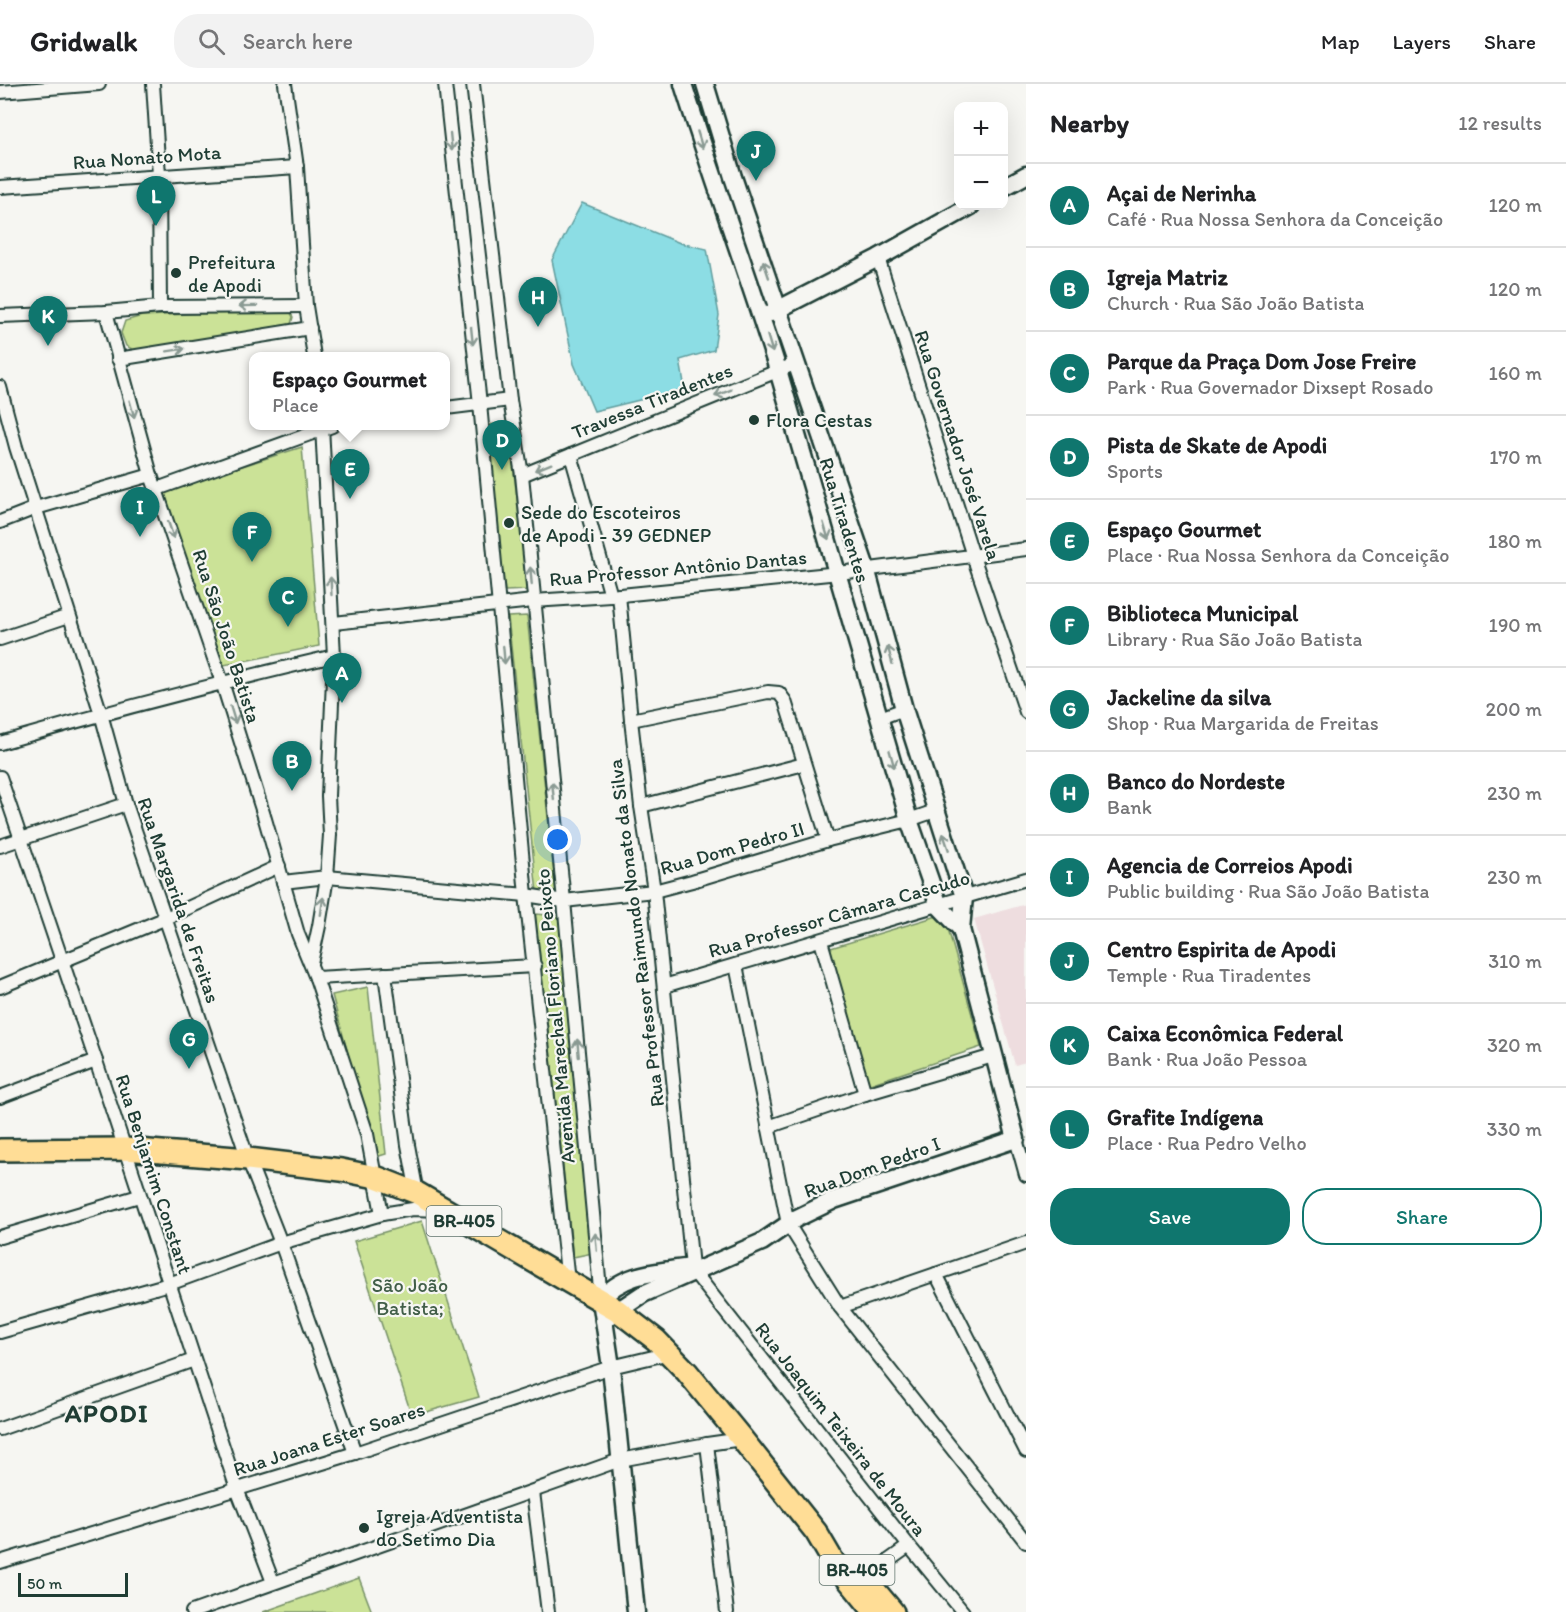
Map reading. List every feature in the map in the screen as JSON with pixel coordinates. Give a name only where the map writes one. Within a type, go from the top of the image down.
[{"type":"highway","name":"BR-405","points":[[1,1150],[125,1149],[248,1159],[340,1170],[376,1177],[417,1193],[568,1282],[607,1310],[645,1330],[670,1353],[742,1439],[816,1532],[833,1561],[893,1612]]},
{"type":"highway","name":"BR-405","points":[[859,1582],[875,1612]]},
{"type":"street","points":[[0,92],[32,87],[99,84]]},
{"type":"street","points":[[153,84],[159,175],[160,307]]},
{"type":"street","points":[[285,84],[297,167],[306,306],[313,352]]},
{"type":"street","name":"Avenida Marechal Floriano Peixoto","points":[[445,84],[480,404],[526,895],[568,1282]]},
{"type":"street","name":"Avenida Marechal Floriano Peixoto","points":[[473,84],[510,400],[522,475],[533,601],[607,1310]]},
{"type":"street","name":"Rua Tiradentes","points":[[682,84],[778,370],[909,820],[939,906],[961,929]]},
{"type":"street","name":"Rua Tiradentes","points":[[705,84],[734,177],[866,568],[904,709],[964,897],[961,929],[1026,1175]]},
{"type":"street","name":"Rua Nonato Mota","points":[[0,187],[297,167]]},
{"type":"street","points":[[1008,185],[1026,175]]},
{"type":"street","points":[[713,182],[734,177]]},
{"type":"street","points":[[761,317],[878,258],[964,210]]},
{"type":"street","name":"Rua Governador José Varela","points":[[878,258],[973,556],[1026,712]]},
{"type":"street","points":[[0,316],[106,312],[160,307],[306,306]]},
{"type":"street","name":"Rua São João Batista","points":[[106,312],[151,475],[222,682],[298,934],[311,963],[367,1134],[382,1214]]},
{"type":"street","points":[[118,359],[310,328]]},
{"type":"street","name":"Travessa Tiradentes","points":[[522,475],[797,363]]},
{"type":"street","name":"Rua Margarida de Freitas","points":[[0,387],[16,447],[164,920],[355,1453]]},
{"type":"street","points":[[450,408],[510,400]]},
{"type":"street","points":[[157,489],[317,430]]},
{"type":"street","points":[[311,963],[327,877],[330,835],[328,796],[334,623],[325,430]]},
{"type":"street","name":"Rua Professor Raimundo Nonato da Silva","points":[[571,455],[615,596],[654,891],[694,1270]]},
{"type":"street","points":[[0,522],[36,508],[151,475]]},
{"type":"street","name":"Rua Professor Antônio Dantas","points":[[334,623],[533,601],[615,596],[838,573],[1026,549]]},
{"type":"street","points":[[0,639],[69,616]]},
{"type":"street","points":[[0,743],[222,682],[334,656]]},
{"type":"street","points":[[631,720],[768,692],[781,695],[785,700],[828,840]]},
{"type":"street","points":[[880,718],[904,709]]},
{"type":"street","points":[[641,806],[804,764]]},
{"type":"street","name":"Rua Benjamim Constant","points":[[0,777],[237,1489],[273,1582]]},
{"type":"street","points":[[0,846],[126,804]]},
{"type":"street","name":"Rua Dom Pedro II","points":[[283,882],[327,877],[564,900],[654,891],[935,811]]},
{"type":"street","points":[[0,987],[164,920],[279,866]]},
{"type":"street","name":"Rua Professor Câmara Cascudo","points":[[664,986],[1026,879]]},
{"type":"street","points":[[821,940],[865,1094]]},
{"type":"street","points":[[736,965],[788,1224],[840,1307],[1026,1542]]},
{"type":"street","points":[[316,978],[535,966]]},
{"type":"street","points":[[385,974],[408,1145],[417,1193]]},
{"type":"street","points":[[768,1127],[865,1094],[993,1056]]},
{"type":"street","points":[[0,1097],[96,1061]]},
{"type":"street","name":"Rua Dom Pedro I","points":[[607,1310],[612,1288],[632,1278],[694,1270],[741,1253],[762,1242],[809,1210],[1017,1139]]},
{"type":"street","points":[[0,1237],[139,1196]]},
{"type":"street","points":[[0,1332],[169,1284],[281,1243],[382,1214],[413,1209],[446,1211]]},
{"type":"street","points":[[840,1307],[1026,1243]]},
{"type":"street","name":"Rua Joaquim Teixeira de Moura","points":[[694,1270],[963,1612]]},
{"type":"street","points":[[936,1274],[1026,1451]]},
{"type":"street","points":[[607,1310],[636,1612]]},
{"type":"street","name":"Rua Joana Ester Soares","points":[[0,1562],[355,1453],[611,1367],[670,1353]]},
{"type":"street","points":[[0,1429],[194,1360]]},
{"type":"street","points":[[192,1612],[620,1460],[742,1439]]},
{"type":"street","points":[[707,1444],[727,1612]]},
{"type":"street","points":[[533,1492],[548,1612]]},
{"type":"street","points":[[859,1582],[909,1546]]},
{"type":"shaded area","points":[[1026,904],[1026,1062],[1015,1065],[974,919]]},
{"type":"green space","points":[[289,310],[293,317],[291,324],[136,351],[126,346],[121,333],[125,321],[142,316]]},
{"type":"green space","points":[[508,423],[528,590],[505,591],[484,425]]},
{"type":"green space","points":[[302,447],[319,646],[219,666],[164,491]]},
{"type":"green space","points":[[527,616],[556,894],[537,893],[508,617]]},
{"type":"green space","points":[[535,914],[561,916],[593,1253],[573,1257]]},
{"type":"green space","points":[[944,914],[981,1047],[864,1086],[824,950]]},
{"type":"green space","points":[[368,987],[386,1154],[376,1157],[332,995]]},
{"type":"green space","name":"São João Batista;","points":[[422,1221],[479,1397],[412,1416],[354,1241]]},
{"type":"green space","points":[[359,1578],[372,1612],[263,1612]]},
{"type":"water","points":[[582,203],[680,243],[707,249],[719,315],[714,350],[680,360],[685,389],[594,411],[574,364],[552,260]]},
{"type":"place","name":"Centro Espirita de Apodi","points":[[756,181]]},
{"type":"place","name":"Grafite Indígena","points":[[156,226]]},
{"type":"place","name":"Prefeitura de Apodi","points":[[176,273]]},
{"type":"place","name":"Banco do Nordeste","points":[[538,327]]},
{"type":"place","name":"Caixa Econômica Federal","points":[[48,346]]},
{"type":"place","name":"Flora Cestas","points":[[754,420]]},
{"type":"place","name":"Pista de Skate de Apodi","points":[[502,470]]},
{"type":"place","name":"Espaço Gourmet","points":[[350,499]]},
{"type":"place","name":"Sede do Escoteiros de Apodi - 39 GEDNEP","points":[[509,523]]},
{"type":"place","name":"Agencia de Correios Apodi","points":[[140,537]]},
{"type":"place","name":"Biblioteca Municipal","points":[[252,562]]},
{"type":"place","name":"Parque da Praça Dom Jose Freire","points":[[288,627]]},
{"type":"place","name":"Açai de Nerinha","points":[[342,703]]},
{"type":"place","name":"Igreja Matriz","points":[[292,791]]},
{"type":"place","name":"Jackeline da silva","points":[[189,1069]]},
{"type":"place","name":"Igreja Adventista do Setimo Dia","points":[[364,1528]]},
{"type":"district","name":"APODI","points":[[107,1413]]}]
